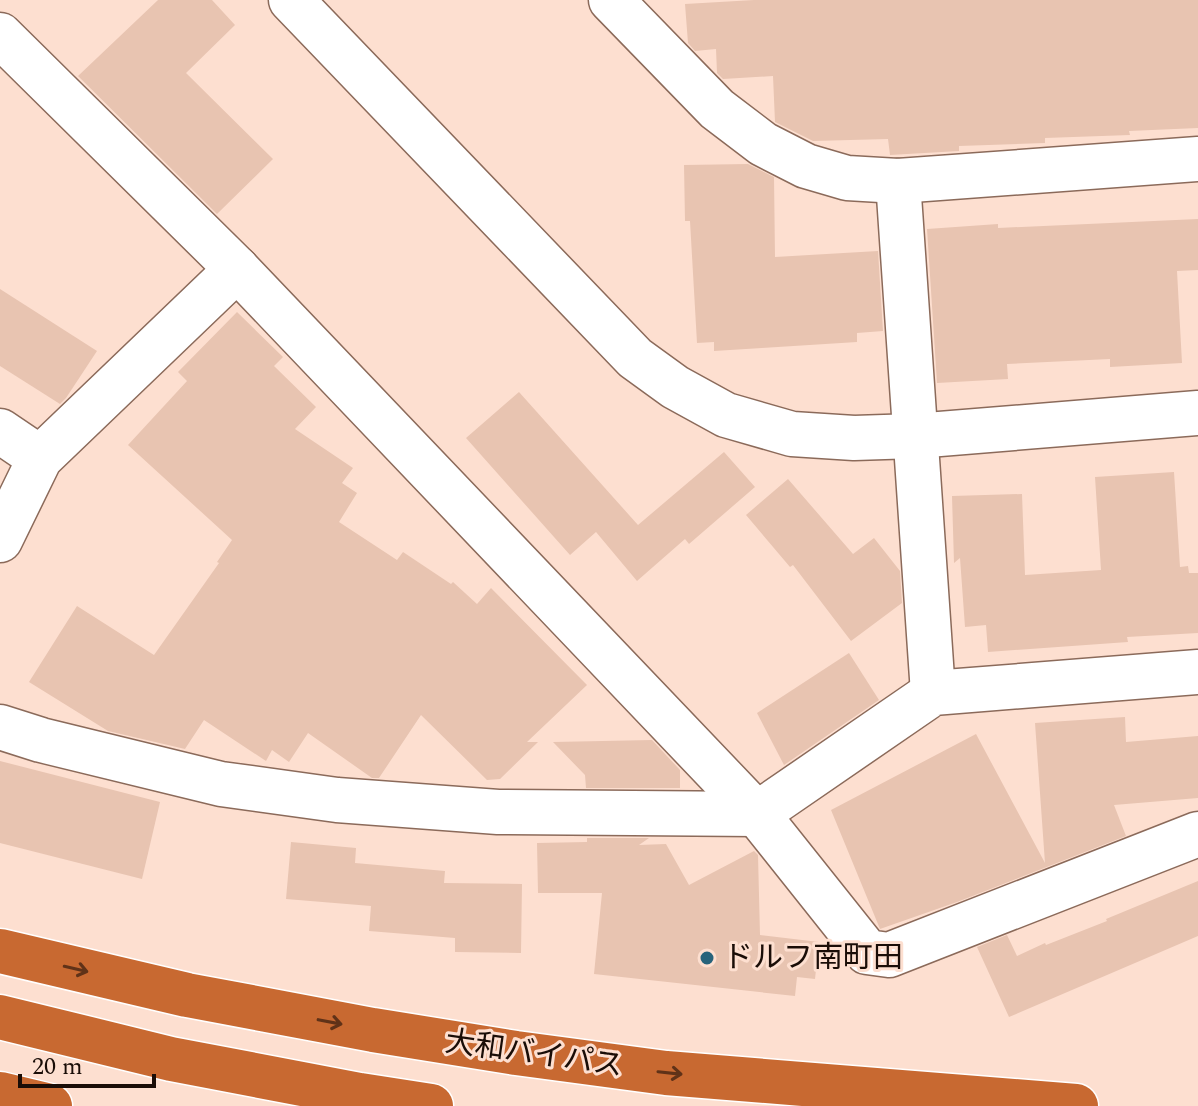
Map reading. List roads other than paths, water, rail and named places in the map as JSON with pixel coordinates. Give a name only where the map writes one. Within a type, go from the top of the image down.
[{"type":"highway","name":"大和バイパス","points":[[0,951],[187,995],[516,1053],[666,1073],[1076,1106]]},
{"type":"highway","points":[[0,1017],[171,1059],[431,1106]]},
{"type":"highway","points":[[0,1094],[50,1106]]},
{"type":"street","points":[[291,0],[635,358],[675,387],[726,415],[792,434],[854,438],[915,436],[1198,413]]},
{"type":"street","points":[[611,0],[717,109],[763,144],[806,166],[847,178],[898,181],[1198,159]]},
{"type":"street","points":[[0,35],[237,269],[757,814],[867,952],[889,955],[1198,834]]},
{"type":"street","points":[[898,181],[933,693]]},
{"type":"street","points":[[0,540],[40,458],[237,269]]},
{"type":"street","points":[[0,431],[40,458]]},
{"type":"street","points":[[0,727],[221,784],[337,800],[498,812],[757,814],[933,693],[1198,672]]},
{"type":"place","name":"ドルフ南町田","points":[[707,958]]}]
